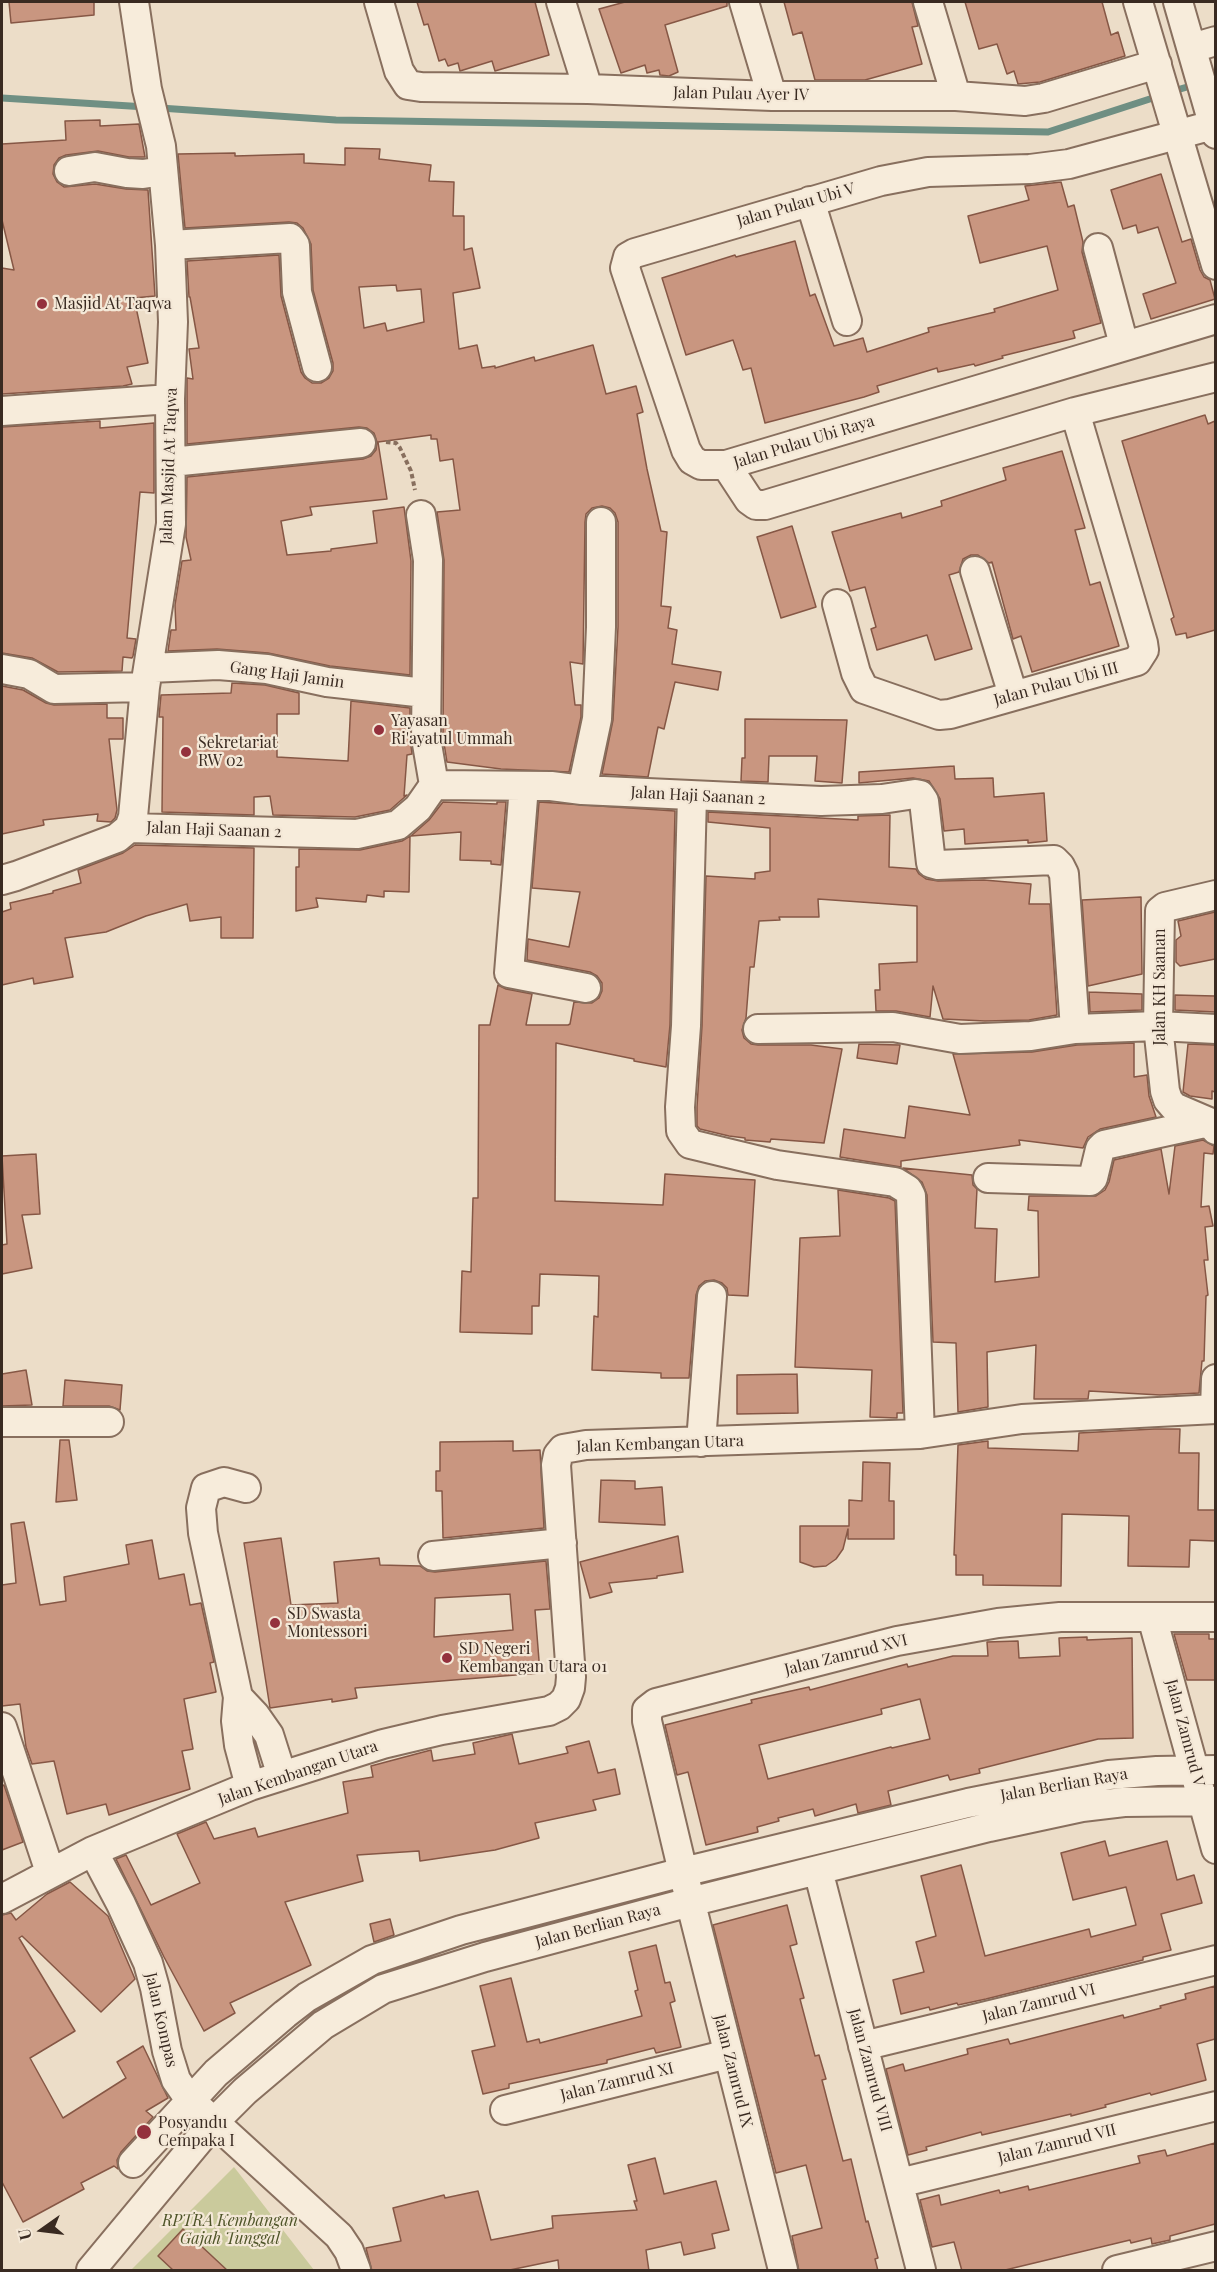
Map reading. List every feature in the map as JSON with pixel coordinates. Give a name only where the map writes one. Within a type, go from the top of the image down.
[{"type":"street","name":"Jalan Masjid At Taqwa","points":[[129,828],[133,817],[147,678],[171,524],[173,322],[170,246],[161,146],[147,90],[134,2]]},
{"type":"street","name":"Jalan Pulau Ayer IV","points":[[380,2],[399,71],[408,85],[421,87],[588,89],[772,96],[956,96],[1025,101],[1158,68]]},
{"type":"street","points":[[561,2],[588,89]]},
{"type":"street","points":[[744,2],[772,96]]},
{"type":"street","points":[[928,2],[956,96]]},
{"type":"street","points":[[1138,2],[1215,265]]},
{"type":"street","points":[[1178,2],[1200,48],[1213,123]]},
{"type":"street","name":"Jalan Pulau Ubi V","points":[[726,465],[701,465],[692,460],[686,450],[624,268],[625,262],[635,252],[881,181],[928,172],[1030,169],[1069,164],[1175,126],[1213,123]]},
{"type":"street","points":[[69,171],[95,167],[143,174],[164,171]]},
{"type":"street","points":[[810,201],[847,321]]},
{"type":"street","points":[[170,246],[290,238],[295,245],[297,292],[317,367]]},
{"type":"street","points":[[1098,248],[1124,345]]},
{"type":"street","name":"Jalan Pulau Ubi Raya","points":[[1215,319],[726,465],[749,500],[756,506],[760,506],[1075,412],[1215,377]]},
{"type":"street","points":[[2,411],[171,399]]},
{"type":"street","name":"Jalan Pulau Ubi III","points":[[837,604],[856,673],[864,689],[939,715],[950,714],[1137,661],[1144,650],[1075,412]]},
{"type":"street","points":[[171,462],[361,443]]},
{"type":"street","points":[[420,514],[428,560],[426,738],[434,785]]},
{"type":"street","points":[[582,790],[597,719],[601,627],[601,522]]},
{"type":"street","points":[[975,571],[1013,695]]},
{"type":"street","name":"Gang Haji Jamin","points":[[2,669],[29,674],[54,689],[147,678],[218,665],[267,669],[327,682],[425,693]]},
{"type":"street","name":"Jalan Haji Saanan 2","points":[[129,828],[357,834],[398,825],[418,808],[434,785],[551,786],[582,790],[821,801],[920,795],[924,801],[931,863],[938,866],[1054,860],[1064,874],[1076,1029]]},
{"type":"street","points":[[524,786],[509,973],[586,988]]},
{"type":"street","points":[[692,796],[681,1131],[690,1144],[777,1165],[896,1182],[908,1190],[911,1196],[921,1434]]},
{"type":"street","points":[[2,880],[117,838],[129,828]]},
{"type":"street","name":"Jalan KH Saanan","points":[[1212,1126],[1174,1107],[1168,1100],[1158,1026],[1160,911],[1165,907],[1215,895]]},
{"type":"street","points":[[758,1029],[893,1027],[960,1039],[1031,1036],[1076,1029],[1158,1026],[1215,1029]]},
{"type":"street","points":[[988,1178],[1090,1181],[1096,1171],[1100,1149],[1104,1145],[1212,1126]]},
{"type":"street","points":[[701,1442],[712,1296]]},
{"type":"street","points":[[1215,1379],[1215,1409]]},
{"type":"street","name":"Jalan Kembangan Utara","points":[[2,1899],[93,1851],[250,1786],[383,1744],[442,1730],[549,1711],[559,1706],[566,1699],[571,1677],[556,1465],[558,1455],[563,1449],[586,1445],[921,1434],[1022,1419],[1215,1409]]},
{"type":"street","points":[[2,1422],[109,1422]]},
{"type":"street","points":[[246,1488],[224,1482],[206,1488],[201,1508],[203,1533],[238,1697],[236,1721],[239,1745],[250,1786]]},
{"type":"street","points":[[433,1556],[562,1543]]},
{"type":"street","name":"Jalan Zamrud XVI","points":[[682,1872],[647,1721],[647,1710],[656,1703],[897,1641],[998,1623],[1059,1617],[1215,1617]]},
{"type":"street","name":"Jalan Zamrud V","points":[[1152,1617],[1205,1770],[1215,1849]]},
{"type":"street","points":[[238,1697],[269,1735],[282,1776]]},
{"type":"street","points":[[2,1731],[50,1872]]},
{"type":"street","name":"Jalan Berlian Raya","points":[[134,2163],[216,2073],[307,1997],[372,1960],[461,1930],[682,1872],[968,1803],[1067,1782],[1121,1774],[1205,1770]]},
{"type":"street","name":"Jalan Berlian Raya","points":[[91,2271],[214,2122],[245,2091],[301,2041],[350,2007],[383,1989],[485,1957],[690,1902],[1082,1807],[1125,1802],[1209,1801]]},
{"type":"street","name":"Jalan Kompas","points":[[93,1851],[121,1904],[148,1964],[176,2080],[190,2100],[339,2236],[349,2251],[356,2271]]},
{"type":"street","name":"Jalan Zamrud VIII","points":[[818,1870],[921,2271]]},
{"type":"street","name":"Jalan Zamrud IX","points":[[682,1872],[783,2271]]},
{"type":"street","points":[[372,1960],[383,1989]]},
{"type":"street","name":"Jalan Zamrud VI","points":[[863,2046],[1215,1960]]},
{"type":"street","name":"Jalan Zamrud XI","points":[[505,2110],[728,2054]]},
{"type":"street","name":"Jalan Zamrud VII","points":[[899,2183],[1215,2106]]},
{"type":"street","points":[[1117,2271],[1215,2246]]},
{"type":"path","points":[[361,443],[390,441],[400,448],[411,471],[420,514]]},
{"type":"green space","name":"RPTRA Kembangan Gajah Tunggal","points":[[234,2167],[314,2270],[131,2270]]},
{"type":"building","points":[[9,2],[94,2],[94,15],[11,23]]},
{"type":"building","points":[[417,2],[535,2],[549,55],[495,71],[492,61],[460,71],[458,63],[448,66],[445,59],[439,61],[428,24],[424,25]]},
{"type":"building","points":[[625,2],[727,2],[727,6],[665,25],[678,72],[669,76],[660,75],[659,70],[647,73],[645,65],[621,73],[599,9]]},
{"type":"building","points":[[784,2],[912,2],[918,26],[912,27],[922,64],[865,80],[815,80],[802,32],[793,35]]},
{"type":"building","points":[[965,2],[1102,2],[1111,35],[1118,32],[1125,56],[1040,82],[1018,84],[1014,71],[1007,74],[997,44],[979,49]]},
{"type":"building","points":[[100,120],[100,126],[139,124],[145,157],[129,157],[98,151],[66,155],[59,158],[54,165],[53,174],[57,182],[64,187],[95,184],[148,190],[155,296],[134,298],[148,363],[127,367],[132,384],[123,386],[2,394],[2,268],[14,270],[2,220],[2,144],[66,140],[65,121]]},
{"type":"building","points":[[345,148],[380,149],[379,159],[431,165],[429,181],[454,182],[453,216],[464,216],[464,250],[472,248],[480,288],[453,293],[459,349],[477,345],[482,368],[495,366],[495,368],[534,357],[535,361],[593,345],[606,394],[636,386],[643,412],[637,414],[647,469],[661,531],[667,532],[661,606],[671,607],[668,628],[677,630],[672,664],[721,672],[718,690],[675,682],[664,729],[658,727],[648,777],[602,774],[613,720],[618,627],[618,522],[615,513],[610,508],[602,506],[592,508],[586,514],[585,522],[583,664],[570,662],[575,705],[581,705],[581,717],[569,772],[501,769],[447,762],[443,737],[444,560],[437,512],[460,510],[453,459],[440,461],[437,439],[431,439],[431,435],[378,442],[387,499],[310,507],[312,515],[281,521],[287,555],[331,551],[331,549],[377,543],[373,511],[404,507],[411,561],[410,675],[330,666],[268,653],[217,649],[168,651],[171,630],[176,630],[175,605],[182,561],[191,560],[186,537],[187,477],[363,459],[371,456],[376,450],[377,442],[374,433],[367,428],[359,427],[187,444],[187,378],[193,379],[189,349],[199,348],[189,297],[187,261],[279,255],[281,296],[301,372],[312,383],[321,383],[329,378],[333,371],[333,363],[313,290],[311,244],[303,228],[297,223],[289,222],[185,228],[178,154],[235,153],[235,156],[304,154],[304,163],[345,165]],"holes":[[[396,285],[397,291],[421,289],[424,322],[387,331],[385,323],[364,328],[359,287]]]},
{"type":"building","points":[[1161,174],[1182,242],[1191,239],[1200,270],[1204,277],[1210,280],[1215,299],[1151,319],[1143,294],[1176,283],[1158,227],[1138,233],[1136,225],[1123,229],[1111,190]]},
{"type":"building","points":[[1061,182],[1068,207],[1074,205],[1083,242],[1082,252],[1101,323],[1073,331],[1075,338],[1002,356],[1003,358],[975,366],[974,364],[938,372],[937,368],[877,386],[879,392],[864,397],[765,423],[751,368],[743,370],[733,340],[686,355],[662,278],[735,255],[736,257],[795,241],[810,296],[815,294],[834,346],[863,338],[867,352],[929,332],[928,328],[995,312],[994,309],[1058,290],[1047,246],[980,263],[968,216],[1029,200],[1025,186]]},
{"type":"building","points":[[1205,415],[1208,424],[1215,421],[1215,630],[1187,638],[1186,633],[1176,635],[1171,619],[1174,617],[1122,441]]},
{"type":"building","points":[[100,421],[100,428],[154,423],[154,493],[140,492],[127,638],[136,639],[132,658],[123,657],[122,671],[58,672],[32,658],[2,653],[2,427]]},
{"type":"building","points":[[1062,451],[1085,528],[1075,530],[1090,585],[1100,582],[1119,646],[1032,672],[1021,636],[1013,639],[992,562],[989,563],[978,555],[971,555],[963,559],[959,572],[949,575],[972,649],[935,660],[927,635],[877,650],[871,629],[876,627],[865,587],[850,591],[832,532],[901,513],[902,518],[942,506],[941,501],[1006,480],[1003,468]]},
{"type":"building","points":[[792,526],[816,607],[781,618],[757,537]]},
{"type":"building","points":[[232,683],[265,685],[299,693],[299,714],[277,714],[277,757],[348,761],[351,701],[410,708],[412,754],[407,755],[404,796],[407,795],[390,810],[355,817],[273,815],[270,796],[254,797],[254,815],[162,812],[163,717],[159,717],[161,695],[231,693]]},
{"type":"building","points":[[2,686],[23,690],[54,705],[107,704],[107,718],[123,718],[123,739],[109,739],[117,810],[111,822],[97,821],[98,814],[43,820],[44,825],[2,834]]},
{"type":"building","points":[[745,719],[847,720],[842,783],[815,781],[817,756],[769,756],[768,782],[741,781],[742,758],[745,758]]},
{"type":"building","points":[[954,766],[955,779],[993,778],[994,797],[1044,793],[1047,841],[965,844],[964,829],[944,831],[940,799],[929,781],[913,778],[859,783],[859,772]]},
{"type":"building","points":[[443,802],[497,804],[497,802],[506,802],[501,865],[491,864],[491,861],[460,860],[461,832],[411,836],[429,820]]},
{"type":"building","points":[[539,802],[675,811],[670,1025],[666,1067],[556,1043],[555,1201],[663,1205],[665,1174],[755,1180],[748,1296],[728,1295],[727,1288],[714,1280],[705,1281],[699,1286],[696,1295],[689,1378],[661,1378],[661,1373],[592,1370],[594,1316],[598,1317],[599,1276],[540,1274],[539,1306],[532,1306],[532,1334],[460,1332],[462,1271],[471,1272],[473,1198],[478,1198],[479,1025],[490,1025],[498,985],[506,989],[532,994],[526,1025],[568,1025],[574,1002],[592,1003],[599,998],[602,991],[602,983],[590,972],[527,960],[528,939],[569,947],[580,892],[532,888]]},
{"type":"building","points":[[708,812],[858,820],[858,816],[890,815],[889,867],[916,869],[926,879],[938,881],[984,880],[1031,884],[1029,904],[1050,904],[1057,1015],[1029,1020],[943,1019],[933,986],[930,1017],[896,1011],[876,1011],[875,990],[880,990],[879,964],[917,962],[917,906],[818,899],[819,917],[779,917],[780,920],[759,921],[754,967],[750,967],[746,1018],[742,1030],[744,1038],[751,1044],[811,1045],[842,1049],[824,1143],[771,1139],[770,1142],[745,1140],[745,1138],[700,1129],[697,1126],[697,1107],[702,1026],[706,876],[755,879],[755,873],[770,871],[770,828],[708,822]]},
{"type":"building","points":[[410,836],[409,892],[384,891],[384,897],[367,895],[366,902],[316,898],[318,907],[296,911],[296,867],[299,867],[299,849],[360,850],[402,841]]},
{"type":"building","points":[[135,845],[254,848],[253,938],[221,938],[221,917],[190,921],[187,904],[146,916],[106,932],[65,938],[73,977],[34,984],[33,978],[2,985],[2,912],[11,909],[10,903],[53,893],[53,891],[81,883],[78,870],[123,853]]},
{"type":"building","points":[[1141,897],[1142,974],[1088,986],[1082,900]]},
{"type":"building","points":[[1215,912],[1215,959],[1180,966],[1176,962],[1176,940],[1181,936],[1178,921]]},
{"type":"building","points":[[1089,992],[1142,994],[1142,1010],[1090,1012]]},
{"type":"building","points":[[1175,995],[1215,996],[1215,1012],[1175,1010]]},
{"type":"building","points":[[1134,1043],[1134,1077],[1147,1075],[1149,1096],[1156,1117],[1100,1129],[1088,1137],[1083,1148],[1019,1140],[1020,1145],[901,1161],[901,1167],[840,1157],[844,1129],[905,1138],[909,1106],[970,1115],[953,1054],[1032,1052],[1077,1045]]},
{"type":"building","points":[[859,1044],[900,1045],[897,1064],[857,1058]]},
{"type":"building","points":[[1188,1044],[1215,1045],[1215,1092],[1212,1091],[1212,1099],[1190,1096],[1183,1092]]},
{"type":"building","points":[[1203,1140],[1214,1146],[1213,1154],[1204,1153],[1201,1207],[1209,1206],[1213,1226],[1205,1227],[1208,1260],[1204,1260],[1208,1295],[1206,1296],[1204,1361],[1202,1361],[1199,1393],[1160,1395],[1089,1391],[1088,1399],[1034,1399],[1036,1345],[987,1352],[988,1407],[958,1412],[956,1343],[933,1342],[927,1195],[922,1182],[903,1168],[972,1175],[973,1185],[977,1189],[975,1228],[997,1229],[995,1282],[1039,1277],[1038,1211],[1028,1210],[1029,1196],[1096,1196],[1105,1190],[1109,1182],[1114,1160],[1161,1149],[1169,1194],[1175,1146]]},
{"type":"building","points":[[36,1154],[40,1214],[22,1215],[32,1268],[2,1274],[2,1245],[7,1244],[2,1156]]},
{"type":"building","points":[[838,1190],[889,1198],[895,1201],[903,1413],[897,1413],[897,1418],[870,1417],[872,1370],[795,1367],[800,1238],[840,1236]]},
{"type":"building","points":[[26,1370],[32,1405],[2,1406],[2,1374]]},
{"type":"building","points":[[797,1374],[798,1413],[737,1414],[737,1375]]},
{"type":"building","points":[[65,1380],[122,1385],[120,1410],[109,1406],[63,1406]]},
{"type":"building","points":[[1180,1429],[1179,1453],[1199,1453],[1198,1510],[1215,1510],[1215,1541],[1190,1540],[1189,1567],[1128,1566],[1129,1516],[1062,1514],[1061,1586],[983,1585],[983,1575],[956,1575],[956,1555],[954,1555],[958,1445],[988,1441],[988,1448],[1078,1451],[1079,1433]]},
{"type":"building","points":[[60,1440],[69,1440],[77,1500],[56,1502]]},
{"type":"building","points":[[513,1441],[513,1451],[540,1450],[544,1528],[443,1538],[442,1491],[436,1491],[436,1471],[440,1471],[440,1442]]},
{"type":"building","points":[[863,1462],[890,1463],[889,1501],[894,1501],[894,1539],[848,1539],[848,1529],[843,1549],[836,1559],[826,1566],[814,1567],[800,1562],[800,1526],[849,1526],[849,1500],[862,1501]]},
{"type":"building","points":[[601,1480],[635,1481],[635,1489],[662,1487],[665,1525],[599,1522]]},
{"type":"building","points":[[24,1522],[40,1605],[66,1601],[64,1577],[129,1564],[126,1545],[152,1540],[159,1579],[184,1574],[190,1605],[201,1603],[214,1662],[210,1663],[216,1692],[184,1699],[193,1749],[182,1751],[190,1789],[109,1815],[106,1804],[67,1814],[54,1761],[32,1764],[26,1747],[20,1704],[2,1706],[2,1585],[16,1583],[11,1524]]},
{"type":"building","points":[[678,1536],[683,1572],[657,1576],[657,1578],[609,1583],[612,1592],[590,1598],[580,1562]]},
{"type":"building","points":[[281,1538],[291,1605],[338,1603],[334,1562],[379,1558],[380,1565],[420,1566],[427,1571],[435,1572],[546,1561],[550,1609],[535,1610],[540,1673],[355,1688],[357,1698],[332,1702],[332,1699],[270,1708],[244,1543]],"holes":[[[510,1594],[513,1630],[434,1637],[435,1598]]]},
{"type":"building","points":[[1174,1634],[1209,1634],[1209,1639],[1215,1639],[1215,1680],[1187,1680]]},
{"type":"building","points":[[1087,1637],[1087,1640],[1132,1638],[1133,1738],[1098,1739],[979,1769],[980,1773],[950,1780],[948,1775],[888,1791],[891,1805],[858,1813],[856,1804],[815,1816],[813,1809],[778,1818],[779,1821],[757,1827],[758,1832],[706,1845],[688,1772],[677,1775],[665,1725],[752,1703],[751,1700],[809,1687],[810,1690],[907,1664],[908,1667],[953,1656],[988,1656],[987,1642],[1018,1641],[1019,1658],[1060,1656],[1059,1638]],"holes":[[[920,1699],[930,1739],[768,1779],[759,1745],[882,1714],[881,1709]]]},
{"type":"building","points":[[512,1734],[519,1764],[568,1753],[566,1747],[589,1741],[598,1773],[615,1769],[620,1794],[593,1800],[596,1810],[535,1823],[539,1838],[495,1850],[420,1861],[419,1851],[357,1855],[363,1881],[285,1902],[311,1965],[230,2003],[235,2013],[204,2031],[164,1957],[116,1859],[126,1855],[151,1905],[200,1883],[177,1834],[206,1822],[214,1839],[255,1828],[258,1837],[348,1813],[343,1782],[373,1777],[371,1766],[431,1750],[433,1761],[475,1754],[473,1743]]},
{"type":"building","points":[[4,1785],[23,1842],[2,1850],[2,1786]]},
{"type":"building","points":[[1105,1841],[1109,1856],[1167,1841],[1177,1880],[1194,1875],[1202,1903],[1161,1914],[1171,1950],[1143,1957],[1143,1960],[986,1999],[930,2010],[929,2007],[901,2014],[893,1980],[924,1972],[916,1942],[936,1936],[921,1876],[961,1865],[985,1956],[1089,1929],[1091,1937],[1136,1925],[1126,1887],[1073,1900],[1061,1853]]},
{"type":"building","points":[[70,1882],[108,1916],[135,1979],[101,2012],[22,1936],[19,1938],[75,2031],[30,2058],[63,2118],[126,2078],[117,2062],[143,2046],[168,2098],[146,2111],[153,2117],[121,2152],[117,2160],[118,2169],[114,2166],[81,2183],[84,2189],[23,2222],[2,2182],[2,1915],[11,1913],[16,1920],[47,1894]]},
{"type":"building","points":[[787,1905],[797,1944],[790,1946],[804,1998],[800,1999],[815,2056],[819,2055],[826,2079],[822,2080],[843,2161],[851,2159],[866,2222],[868,2221],[878,2258],[875,2259],[878,2271],[799,2271],[792,2236],[822,2228],[806,2165],[776,2173],[713,1925]]},
{"type":"building","points":[[390,1919],[394,1935],[374,1942],[370,1924]]},
{"type":"building","points":[[656,1945],[665,1983],[670,1982],[675,2001],[670,2003],[681,2047],[656,2053],[654,2048],[607,2060],[607,2063],[509,2084],[509,2088],[483,2094],[472,2051],[495,2046],[480,1986],[511,1978],[527,2042],[539,2039],[540,2043],[642,2016],[635,1991],[638,1990],[629,1952]]},
{"type":"building","points":[[1215,1986],[1215,2039],[1197,2044],[1206,2080],[1105,2105],[1106,2107],[1071,2116],[1071,2114],[982,2135],[981,2132],[926,2147],[927,2150],[908,2155],[886,2069],[903,2064],[905,2071],[968,2054],[967,2049],[1008,2039],[1010,2044],[1123,2015],[1124,2018],[1161,2008],[1160,2006],[1186,1999],[1185,1994]]},
{"type":"building","points":[[1215,2143],[1215,2224],[1170,2236],[1170,2240],[1152,2244],[1151,2238],[1131,2243],[1130,2240],[1001,2271],[962,2271],[954,2242],[932,2247],[920,2200],[939,2195],[941,2205],[999,2190],[1000,2193],[1028,2186],[1029,2190],[1140,2163],[1138,2156],[1165,2150],[1167,2156]]},
{"type":"building","points":[[655,2158],[664,2194],[716,2181],[729,2230],[712,2234],[715,2248],[684,2255],[681,2242],[646,2250],[649,2271],[559,2271],[558,2260],[505,2271],[372,2271],[366,2248],[401,2241],[393,2208],[444,2195],[445,2198],[478,2191],[491,2240],[553,2228],[552,2216],[637,2210],[628,2165]]},
{"type":"building","points":[[183,2229],[228,2271],[174,2271],[158,2256]]},
{"type":"waterway","points":[[1170,92],[1194,85]]},
{"type":"waterway","points":[[160,108],[336,120],[1048,132],[1159,96]]},
{"type":"waterway","points":[[2,98],[146,107]]},
{"type":"place","name":"Masjid At Taqwa","points":[[42,304]]},
{"type":"place","name":"Yayasan Ri'ayatul Ummah","points":[[379,730]]},
{"type":"place","name":"Sekretariat RW 02","points":[[186,752]]},
{"type":"place","name":"SD Swasta Montessori","points":[[275,1623]]},
{"type":"place","name":"SD Negeri Kembangan Utara 01","points":[[447,1658]]},
{"type":"place","name":"Posyandu Cempaka I","points":[[144,2132]]}]
